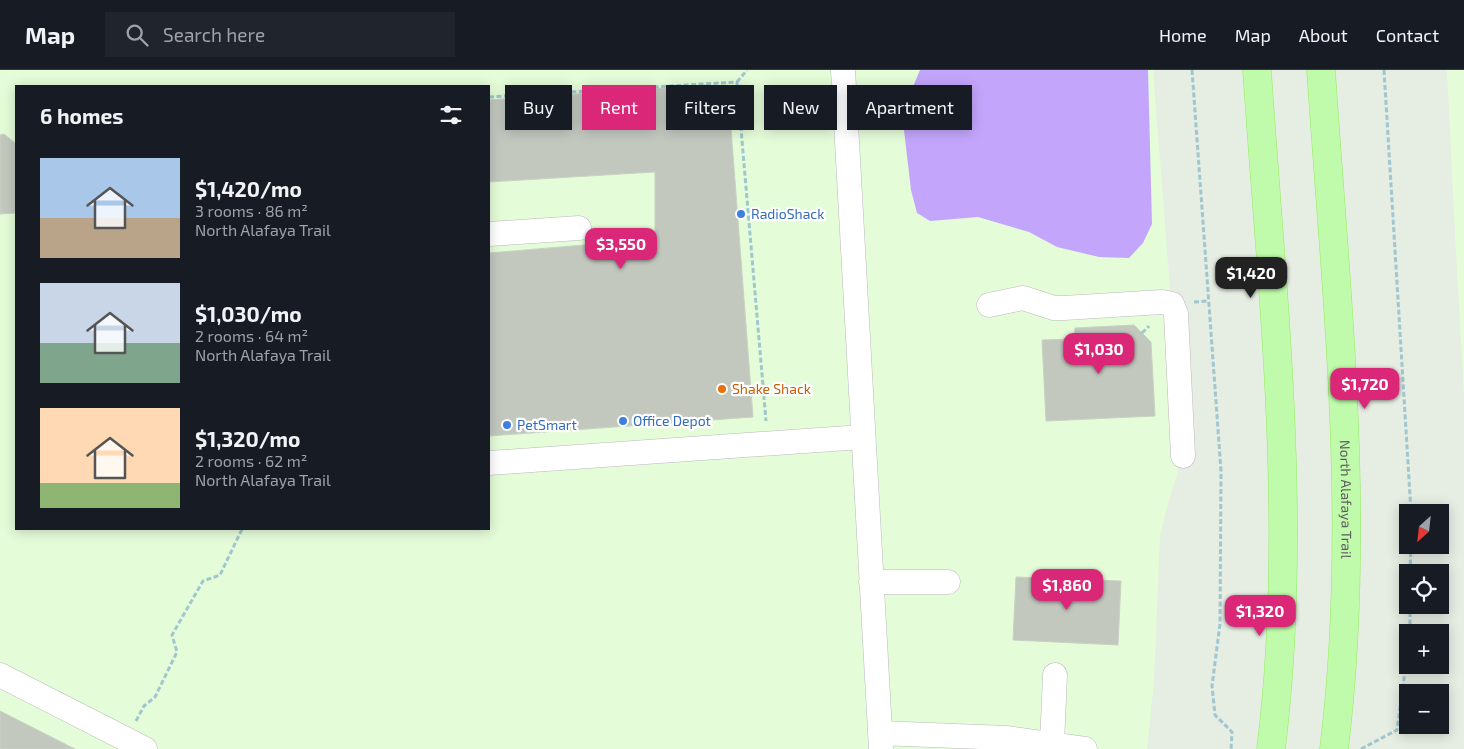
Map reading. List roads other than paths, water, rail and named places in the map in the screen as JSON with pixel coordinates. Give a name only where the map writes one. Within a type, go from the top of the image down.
[{"type":"main road","points":[[1257,70],[1284,508],[1279,683],[1271,749]]},
{"type":"main road","name":"North Alafaya Trail","points":[[1321,70],[1344,416],[1348,514],[1347,604],[1334,749]]},
{"type":"lane","points":[[843,70],[880,741],[1006,738],[1085,749]]},
{"type":"lane","points":[[490,234],[579,228]]},
{"type":"lane","points":[[990,305],[1023,298],[1054,308],[1162,302],[1172,304],[1176,314],[1184,456]]},
{"type":"lane","points":[[490,463],[862,437]]},
{"type":"lane","points":[[871,582],[948,582]]},
{"type":"lane","points":[[1052,744],[1055,674]]},
{"type":"lane","points":[[0,675],[145,749]]},
{"type":"place","name":"RadioShack","points":[[741,214]]},
{"type":"place","name":"Shake Shack","points":[[722,389]]},
{"type":"place","name":"Office Depot","points":[[623,421]]},
{"type":"place","name":"PetSmart","points":[[507,425]]}]
